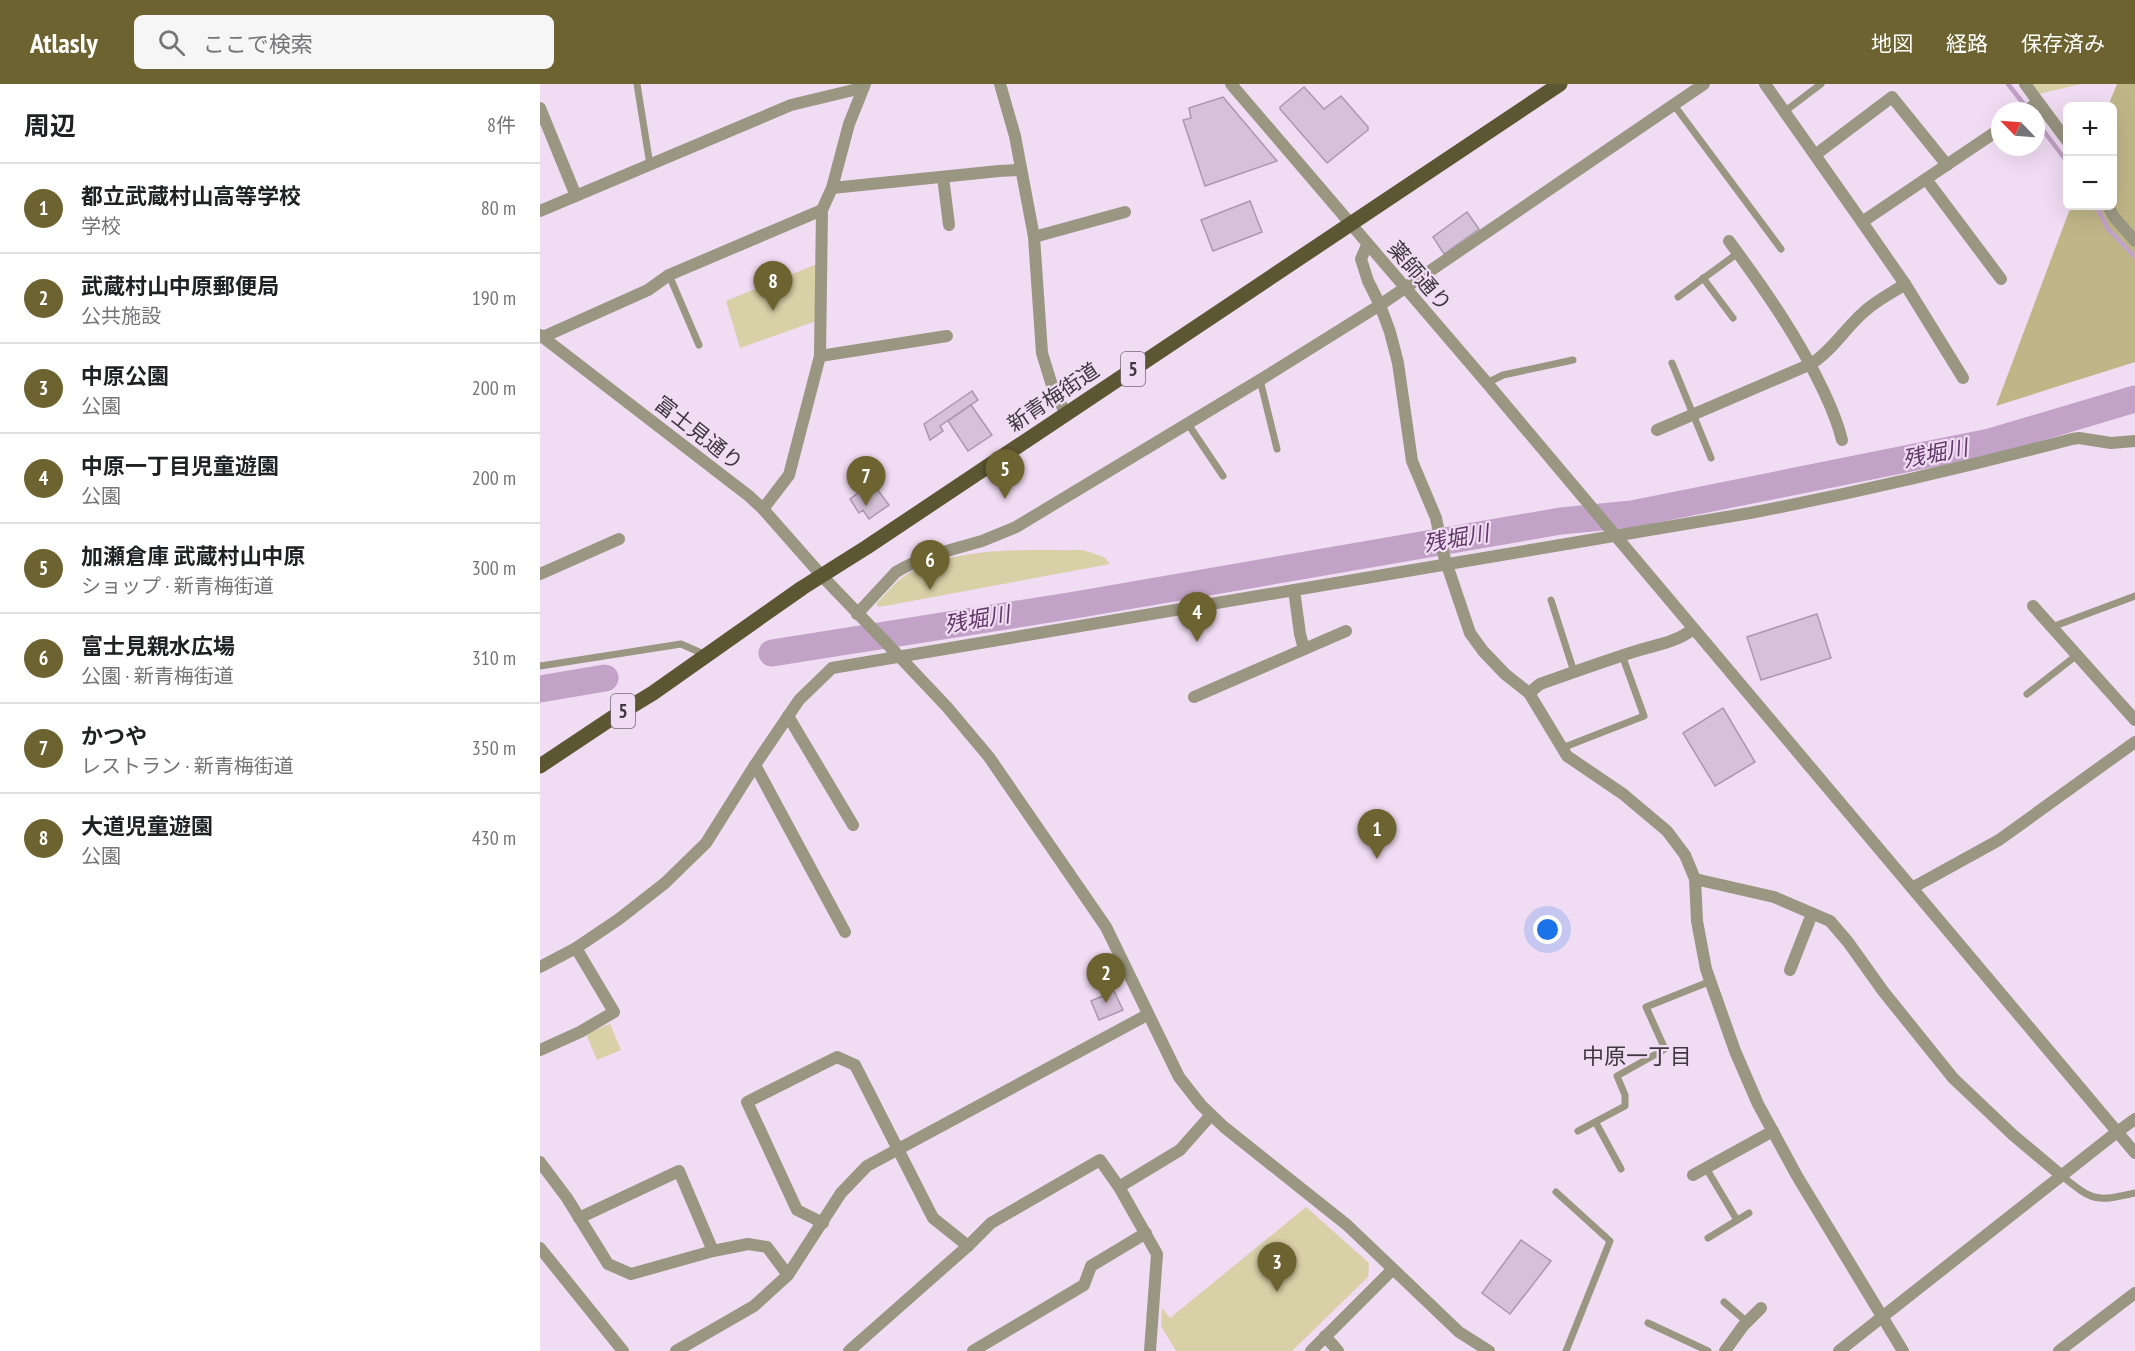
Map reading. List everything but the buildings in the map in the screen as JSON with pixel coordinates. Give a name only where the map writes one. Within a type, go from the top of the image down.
[{"type":"main road","name":"新青梅街道","points":[[540,766],[653,693],[822,576],[1560,84]]},
{"type":"street","points":[[1000,84],[1015,136],[1034,237],[1042,353],[1054,392],[1066,413]]},
{"type":"street","points":[[858,615],[896,572],[926,557],[981,541],[1016,527],[1188,424],[1380,304],[1704,84]]},
{"type":"street","points":[[1765,84],[1905,284],[1963,378]]},
{"type":"street","points":[[2025,84],[2038,102]]},
{"type":"street","points":[[540,211],[791,105],[864,86]]},
{"type":"street","points":[[764,509],[789,475],[820,356],[822,210],[832,188],[849,124],[864,86]]},
{"type":"street","name":"薬師通り","points":[[1236,87],[2135,1153]]},
{"type":"street","points":[[1815,155],[1892,97],[1947,165]]},
{"type":"street","points":[[540,108],[576,196]]},
{"type":"street","points":[[2045,111],[2063,136]]},
{"type":"street","points":[[1862,222],[1991,135]]},
{"type":"street","points":[[832,188],[1020,170]]},
{"type":"street","points":[[943,177],[949,225]]},
{"type":"street","points":[[1926,179],[2001,279]]},
{"type":"street","points":[[541,336],[648,290],[669,275],[822,210]]},
{"type":"street","points":[[2110,210],[2135,241]]},
{"type":"street","points":[[1034,237],[1125,212]]},
{"type":"street","points":[[1729,241],[1782,314],[1811,364],[1830,405],[1842,440]]},
{"type":"street","points":[[1367,245],[1361,259],[1390,332],[1398,363],[1412,461],[1438,525],[1445,560],[1470,633],[1505,674],[1529,693],[1562,748],[1573,760],[1613,786],[1666,831],[1684,855],[1695,879],[1697,921],[1711,981],[1735,1051],[1758,1104],[1797,1176],[1903,1351]]},
{"type":"street","points":[[1657,430],[1811,364],[1821,358],[1867,309],[1905,284]]},
{"type":"street","name":"富士見通り","points":[[541,336],[764,509],[858,615],[947,707],[989,757],[1106,927],[1179,1077],[1211,1115],[1224,1128],[1341,1220],[1459,1332],[1489,1351]]},
{"type":"street","points":[[820,356],[947,336]]},
{"type":"street","points":[[540,967],[576,948],[619,919],[691,859],[706,843],[798,700],[832,668],[897,654],[1294,590],[1445,560],[1851,494],[1959,469],[2072,439],[2111,443],[2135,441]]},
{"type":"street","points":[[540,573],[619,538]]},
{"type":"street","points":[[1294,590],[1304,649]]},
{"type":"street","points":[[2033,606],[2135,720]]},
{"type":"street","points":[[1529,693],[1540,684],[1680,638],[1693,628]]},
{"type":"street","points":[[1194,697],[1347,631]]},
{"type":"street","points":[[788,716],[853,825]]},
{"type":"street","points":[[1912,888],[1999,840],[2135,742]]},
{"type":"street","points":[[755,765],[845,932]]},
{"type":"street","points":[[1695,879],[1774,897],[1830,921],[1953,1078],[2013,1135],[2062,1176]]},
{"type":"street","points":[[1790,970],[1812,914]]},
{"type":"street","points":[[540,1050],[580,1032],[614,1012],[576,948]]},
{"type":"street","points":[[676,1351],[754,1306],[788,1275],[841,1192],[867,1166],[1147,1015]]},
{"type":"street","points":[[823,1222],[797,1210],[747,1102],[837,1057],[855,1065],[933,1218],[968,1246]]},
{"type":"street","points":[[1119,1187],[1180,1150],[1211,1115]]},
{"type":"street","points":[[1839,1351],[2135,1119]]},
{"type":"street","points":[[1694,1175],[1773,1131]]},
{"type":"street","points":[[849,1351],[991,1223],[1100,1160],[1119,1187],[1157,1254],[1150,1351]]},
{"type":"street","points":[[540,1162],[608,1264],[631,1274],[747,1244],[767,1248],[788,1275]]},
{"type":"street","points":[[579,1218],[679,1171],[713,1251]]},
{"type":"street","points":[[973,1351],[1084,1285],[1091,1266],[1146,1233]]},
{"type":"street","points":[[540,1248],[623,1351]]},
{"type":"street","points":[[1311,1351],[1392,1270]]},
{"type":"street","points":[[2059,1351],[2135,1293]]},
{"type":"street","points":[[1725,1351],[1761,1308]]},
{"type":"street","points":[[1325,1336],[1338,1351]]},
{"type":"lane","points":[[638,84],[650,165]]},
{"type":"lane","points":[[1785,112],[1821,84]]},
{"type":"lane","points":[[1674,105],[1781,249]]},
{"type":"lane","points":[[1678,297],[1738,253]]},
{"type":"lane","points":[[669,275],[699,345]]},
{"type":"lane","points":[[1703,278],[1733,318]]},
{"type":"lane","points":[[1487,383],[1503,375],[1573,360]]},
{"type":"lane","points":[[1672,363],[1711,458]]},
{"type":"lane","points":[[1260,380],[1277,449]]},
{"type":"lane","points":[[1188,424],[1222,476]]},
{"type":"lane","points":[[2052,627],[2135,596]]},
{"type":"lane","points":[[1551,600],[1574,672]]},
{"type":"lane","points":[[540,666],[681,644],[706,655]]},
{"type":"lane","points":[[2026,694],[2077,655]]},
{"type":"lane","points":[[1562,748],[1644,716],[1622,656]]},
{"type":"lane","points":[[1578,1131],[1625,1106],[1617,1076],[1665,1049],[1646,1007],[1711,981]]},
{"type":"lane","points":[[1596,1123],[1621,1169]]},
{"type":"lane","points":[[1706,1168],[1737,1220]]},
{"type":"lane","points":[[2062,1176],[2087,1196],[2105,1200],[2135,1193]]},
{"type":"lane","points":[[1556,1192],[1610,1241],[1566,1351]]},
{"type":"lane","points":[[1708,1238],[1749,1213]]},
{"type":"lane","points":[[1724,1302],[1747,1322]]},
{"type":"lane","points":[[1647,1323],[1708,1351]]},
{"type":"shaded area","points":[[2032,84],[2081,84],[2039,94]]},
{"type":"shaded area","points":[[2117,84],[2135,84],[2135,362],[1996,406],[2070,210],[2117,210],[2117,102],[2110,102]]},
{"type":"shaded area","points":[[817,264],[816,321],[740,348],[726,301]]},
{"type":"shaded area","points":[[1015,550],[1083,550],[1104,557],[1110,564],[879,607],[876,604],[906,575],[927,565],[948,559],[970,554]]},
{"type":"shaded area","points":[[610,1024],[621,1050],[597,1060],[586,1034]]},
{"type":"shaded area","points":[[1306,1207],[1369,1263],[1368,1277],[1292,1351],[1176,1351],[1161,1326],[1162,1308],[1170,1318]]},
{"type":"waterway","points":[[2008,84],[2022,102]]},
{"type":"waterway","points":[[2045,133],[2063,156]]},
{"type":"waterway","points":[[2098,210],[2108,229],[2135,257]]},
{"type":"waterway","name":"残堀川","points":[[772,653],[1075,605],[1561,521],[1632,514],[1990,442],[2135,399]]},
{"type":"waterway","name":"残堀川","points":[[540,689],[605,678]]},
{"type":"place","name":"大道児童遊園","points":[[773,311]]},
{"type":"place","name":"加瀬倉庫 武蔵村山中原","points":[[1005,499]]},
{"type":"place","name":"かつや","points":[[866,506]]},
{"type":"place","name":"富士見親水広場","points":[[930,590]]},
{"type":"place","name":"中原一丁目児童遊園","points":[[1197,642]]},
{"type":"place","name":"都立武蔵村山高等学校","points":[[1377,859]]},
{"type":"place","name":"武蔵村山中原郵便局","points":[[1106,1003]]},
{"type":"place","name":"中原公園","points":[[1277,1292]]},
{"type":"district","name":"中原一丁目","points":[[1637,1056]]}]
